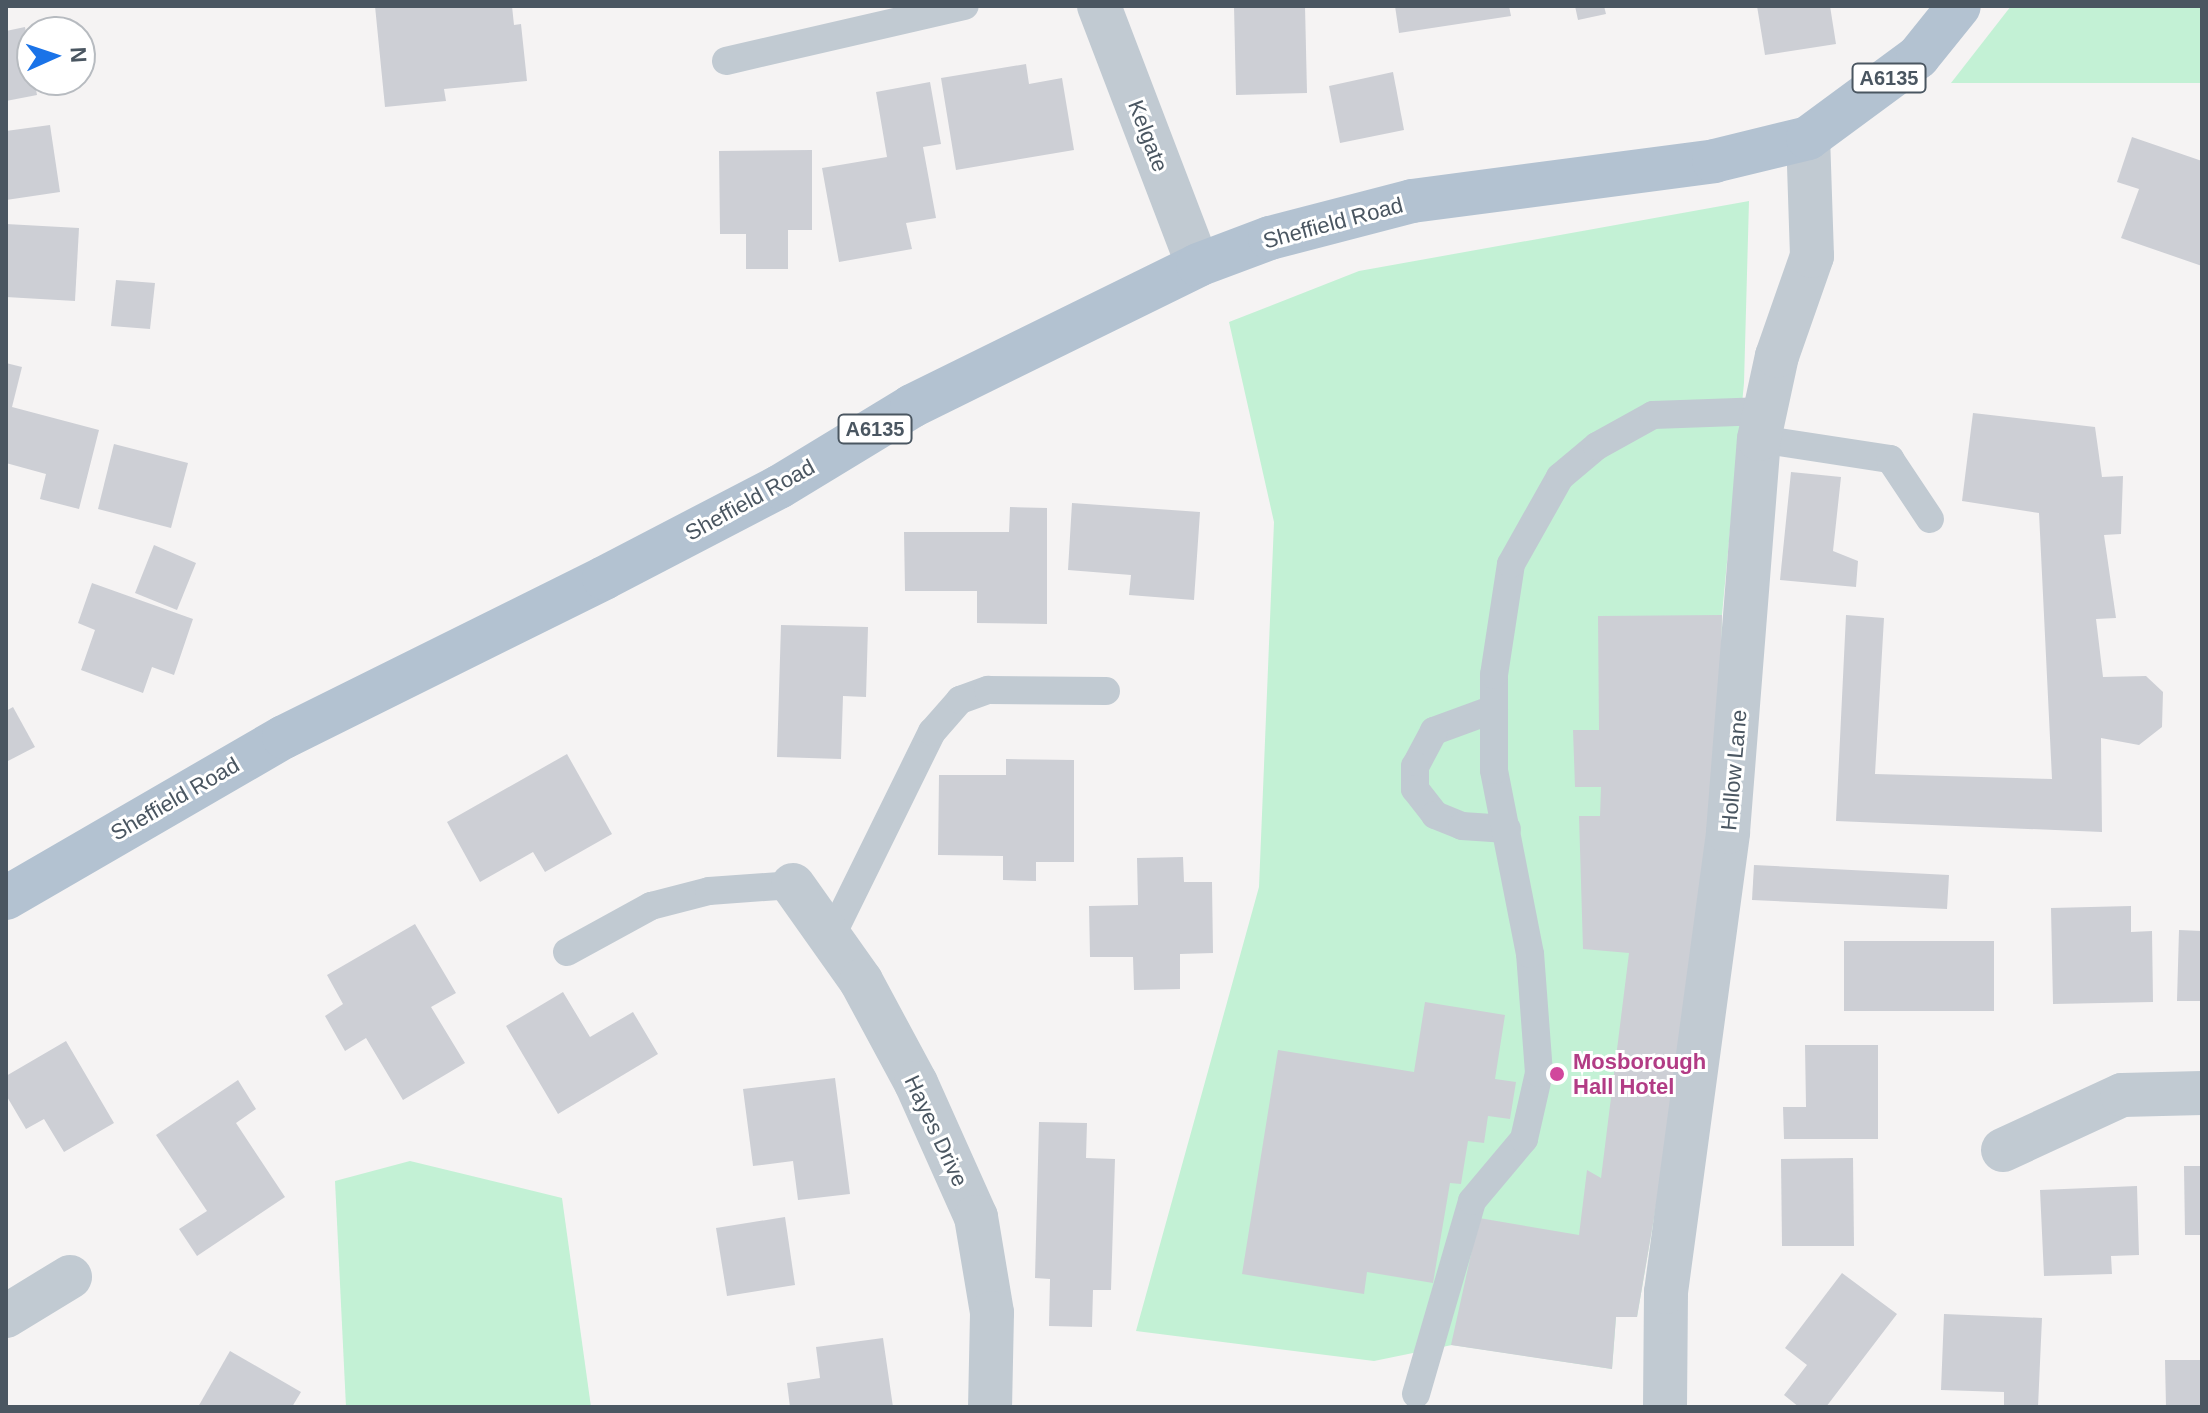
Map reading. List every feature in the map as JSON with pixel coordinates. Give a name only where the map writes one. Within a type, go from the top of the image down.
[{"type":"main road","name":"A6135","points":[[1808,138],[1918,57],[1959,6]]},
{"type":"main road","name":"Sheffield Road","points":[[6,898],[284,737],[779,487],[912,406],[1198,265],[1270,238],[1412,201],[1714,161],[1808,138]]},
{"type":"street","name":"Kelgate","points":[[1099,6],[1198,265]]},
{"type":"street","name":"Hollow Lane","points":[[1665,1407],[1666,1292],[1728,832],[1762,425],[1812,256],[1808,138]]},
{"type":"street","name":"Hayes Drive","points":[[793,885],[831,937],[916,1083],[976,1217],[992,1313],[990,1407]]},
{"type":"street","points":[[2003,1150],[2122,1095],[2202,1093]]},
{"type":"street","points":[[6,1316],[70,1277]]},
{"type":"lane","points":[[726,61],[965,6]]},
{"type":"lane","points":[[1416,1394],[1472,1201],[1524,1139],[1539,1073],[1530,954],[1494,770],[1494,709],[1511,564],[1560,477],[1597,446],[1653,415],[1762,425],[1890,459],[1930,519]]},
{"type":"lane","points":[[831,937],[932,732],[960,700],[988,690],[1106,691]]},
{"type":"lane","points":[[1494,709],[1434,731],[1415,766],[1415,789],[1435,815],[1462,826],[1507,829]]},
{"type":"lane","points":[[567,952],[651,906],[709,891],[793,885]]},
{"type":"green space","points":[[2011,6],[2202,6],[2202,83],[1951,83]]},
{"type":"green space","points":[[1749,201],[1744,383],[1722,615],[1719,734],[1702,937],[1637,1317],[1616,1317],[1612,1369],[1452,1345],[1374,1361],[1136,1331],[1259,887],[1274,522],[1229,322],[1359,271]]},
{"type":"green space","points":[[410,1161],[562,1198],[591,1407],[346,1407],[335,1181]]},
{"type":"building","points":[[375,6],[512,6],[514,25],[521,24],[527,81],[444,89],[446,101],[385,107]]},
{"type":"building","points":[[1234,6],[1305,6],[1307,93],[1236,95]]},
{"type":"building","points":[[1395,6],[1509,6],[1511,16],[1399,33]]},
{"type":"building","points":[[1575,6],[1604,6],[1606,14],[1578,20]]},
{"type":"building","points":[[1757,6],[1830,6],[1836,44],[1765,55]]},
{"type":"building","points":[[16,29],[16,96],[32,96],[6,101],[6,31]]},
{"type":"building","points":[[1026,64],[1029,84],[1062,78],[1074,150],[956,170],[941,78]]},
{"type":"building","points":[[1393,72],[1404,130],[1340,143],[1329,86]]},
{"type":"building","points":[[930,82],[941,144],[923,147],[936,218],[906,223],[912,249],[839,262],[822,168],[887,157],[876,92]]},
{"type":"building","points":[[50,125],[60,192],[6,200],[6,131]]},
{"type":"building","points":[[2132,137],[2202,161],[2202,266],[2121,238],[2139,189],[2117,182]]},
{"type":"building","points":[[812,150],[812,230],[788,230],[788,269],[746,269],[746,234],[720,234],[719,151]]},
{"type":"building","points":[[6,224],[79,228],[75,301],[6,297]]},
{"type":"building","points":[[116,280],[155,283],[150,329],[111,326]]},
{"type":"building","points":[[6,363],[22,367],[12,407],[99,430],[79,509],[40,499],[46,474],[6,463]]},
{"type":"building","points":[[1973,413],[2095,427],[2102,477],[2123,476],[2121,534],[2104,535],[2116,618],[2096,619],[2103,677],[2146,676],[2163,692],[2162,727],[2139,745],[2101,738],[2102,832],[1836,821],[1846,615],[1884,618],[1875,774],[2052,779],[2039,513],[1962,501]]},
{"type":"building","points":[[114,444],[188,463],[171,528],[98,509]]},
{"type":"building","points":[[1791,472],[1841,477],[1833,551],[1858,561],[1856,587],[1780,580]]},
{"type":"building","points":[[1072,503],[1200,512],[1194,600],[1129,595],[1131,575],[1068,570]]},
{"type":"building","points":[[1010,507],[1047,508],[1047,624],[977,623],[977,591],[905,591],[904,532],[1009,532]]},
{"type":"building","points":[[154,545],[196,563],[177,610],[135,593]]},
{"type":"building","points":[[92,583],[193,619],[174,675],[152,667],[143,693],[81,670],[95,630],[78,623]]},
{"type":"building","points":[[1722,615],[1719,734],[1702,937],[1637,1317],[1616,1317],[1612,1369],[1451,1345],[1479,1218],[1579,1235],[1587,1170],[1601,1178],[1629,953],[1583,949],[1579,816],[1600,816],[1601,787],[1575,787],[1573,730],[1599,730],[1598,616]]},
{"type":"building","points":[[781,625],[868,627],[866,697],[843,696],[841,759],[777,757]]},
{"type":"building","points":[[13,707],[35,747],[6,762],[6,711]]},
{"type":"building","points":[[567,754],[612,834],[545,872],[533,852],[480,882],[447,822]]},
{"type":"building","points":[[1006,759],[1074,760],[1074,862],[1036,862],[1036,881],[1003,880],[1003,856],[938,855],[939,775],[1006,775]]},
{"type":"building","points":[[1183,857],[1184,882],[1212,882],[1213,953],[1180,954],[1180,989],[1134,990],[1133,957],[1090,957],[1089,906],[1138,905],[1137,858]]},
{"type":"building","points":[[1754,865],[1949,875],[1947,909],[1752,900]]},
{"type":"building","points":[[2131,906],[2131,932],[2152,931],[2153,1002],[2053,1004],[2051,908]]},
{"type":"building","points":[[415,924],[456,993],[431,1007],[465,1063],[403,1100],[366,1038],[345,1051],[325,1016],[343,1004],[327,975]]},
{"type":"building","points":[[2179,930],[2202,931],[2202,1001],[2177,1001]]},
{"type":"building","points":[[1844,941],[1994,941],[1994,1011],[1844,1011]]},
{"type":"building","points":[[563,992],[590,1037],[633,1012],[658,1054],[558,1114],[506,1026]]},
{"type":"building","points":[[1425,1002],[1505,1015],[1495,1079],[1516,1082],[1510,1119],[1488,1116],[1484,1143],[1468,1141],[1461,1184],[1450,1183],[1433,1283],[1367,1272],[1364,1294],[1242,1274],[1278,1050],[1414,1072]]},
{"type":"building","points":[[66,1041],[114,1123],[64,1152],[44,1119],[26,1129],[6,1095],[6,1076]]},
{"type":"building","points":[[1805,1045],[1878,1045],[1878,1139],[1784,1139],[1783,1107],[1806,1107]]},
{"type":"building","points":[[835,1078],[850,1194],[798,1200],[793,1161],[753,1166],[743,1089]]},
{"type":"building","points":[[238,1080],[256,1109],[236,1123],[285,1197],[197,1256],[179,1229],[207,1211],[156,1135]]},
{"type":"building","points":[[1039,1122],[1087,1123],[1086,1158],[1115,1159],[1111,1290],[1093,1290],[1092,1327],[1049,1326],[1050,1279],[1035,1278]]},
{"type":"building","points":[[1853,1158],[1854,1246],[1782,1246],[1781,1159]]},
{"type":"building","points":[[2184,1166],[2202,1166],[2202,1235],[2185,1235]]},
{"type":"building","points":[[2137,1186],[2139,1255],[2111,1256],[2112,1274],[2044,1276],[2040,1190]]},
{"type":"building","points":[[785,1217],[795,1285],[727,1296],[716,1228]]},
{"type":"building","points":[[1842,1273],[1897,1314],[1826,1407],[1799,1407],[1784,1395],[1807,1365],[1785,1348]]},
{"type":"building","points":[[1944,1314],[2042,1318],[2038,1407],[2004,1407],[2004,1392],[1941,1390]]},
{"type":"building","points":[[883,1338],[893,1407],[790,1407],[787,1383],[820,1378],[816,1347]]},
{"type":"building","points":[[230,1351],[301,1392],[292,1407],[198,1407]]},
{"type":"building","points":[[2165,1360],[2202,1360],[2202,1407],[2166,1407]]},
{"type":"place","name":"Mosborough Hall Hotel","points":[[1557,1074]]}]
